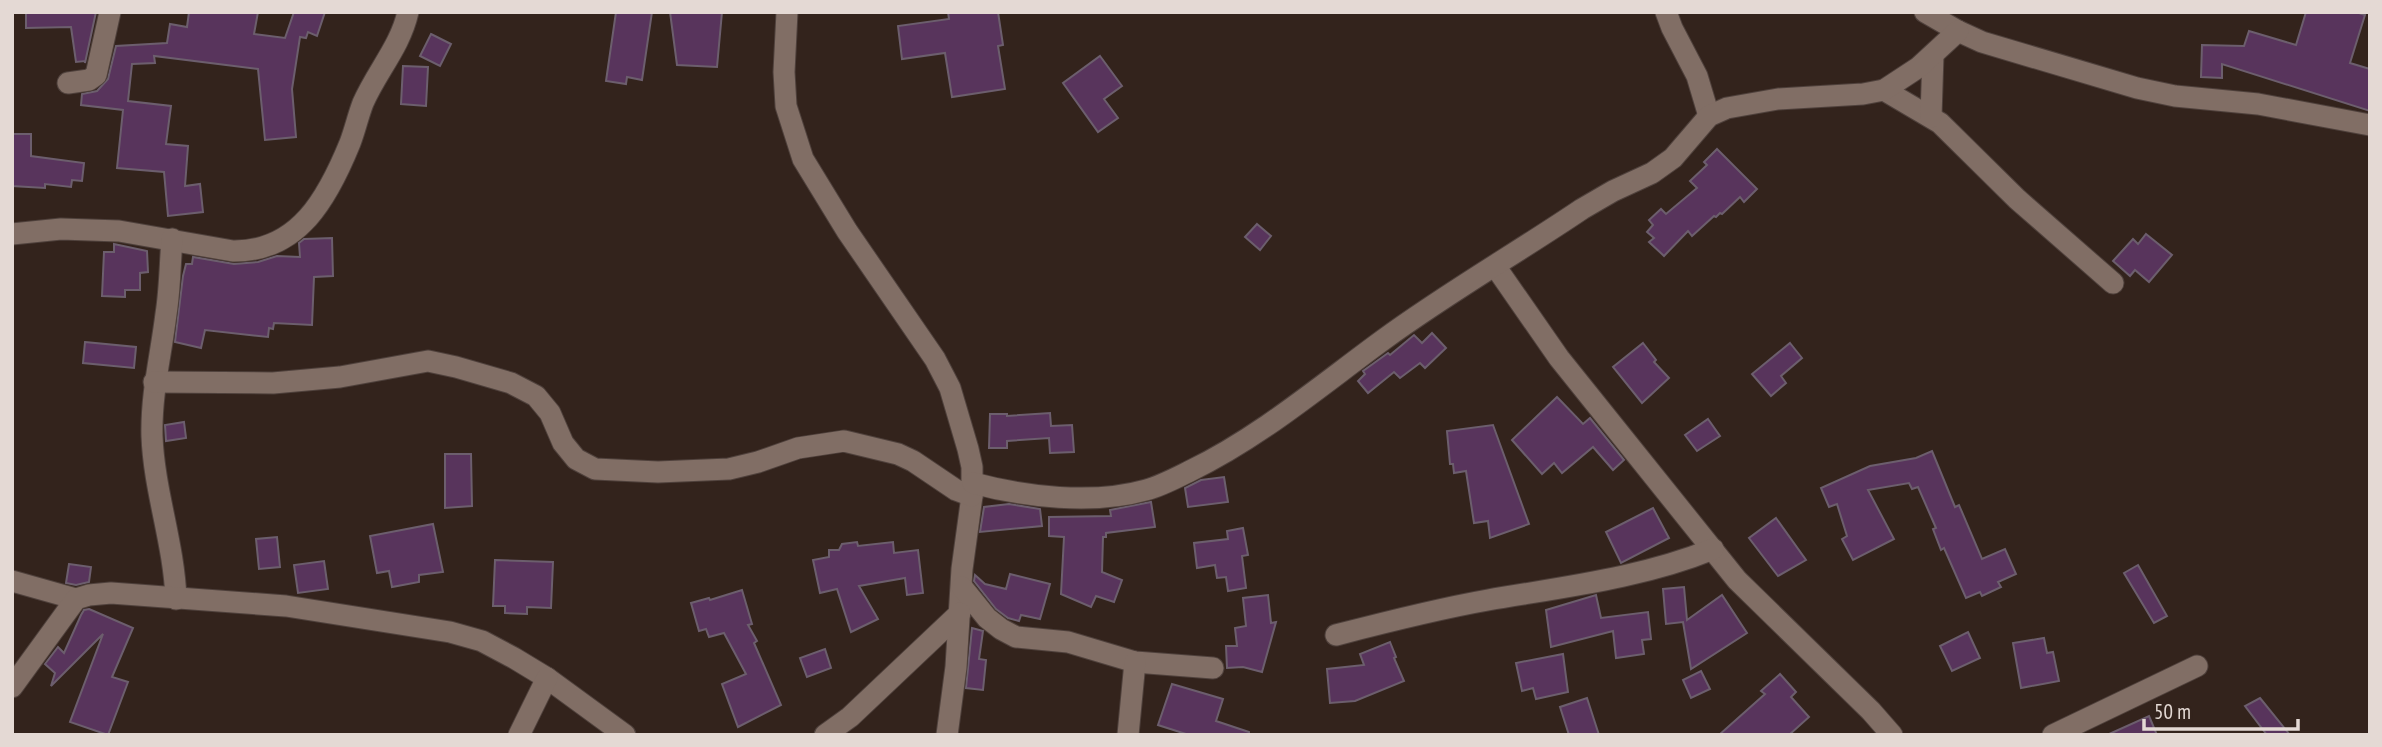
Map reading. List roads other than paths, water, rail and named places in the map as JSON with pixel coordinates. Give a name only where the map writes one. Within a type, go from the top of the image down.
[{"type":"street","points":[[68,83],[89,80],[96,75],[110,12]]},
{"type":"street","points":[[12,234],[93,229],[172,239],[233,251],[268,247],[285,239],[315,210],[332,182],[350,143],[363,103],[397,46],[408,12]]},
{"type":"street","points":[[787,12],[784,72],[786,106],[803,159],[847,231],[935,359],[950,388],[972,467],[956,667],[947,735]]},
{"type":"street","points":[[1667,12],[1672,28],[1697,76],[1709,116]]},
{"type":"street","points":[[1925,12],[1958,31],[2004,49],[2137,88],[2175,96],[2301,110],[2370,125]]},
{"type":"street","points":[[154,382],[273,383],[340,377],[428,361],[456,366],[511,383],[536,396],[550,413],[563,443],[576,459],[595,469],[658,472],[729,469],[798,448],[844,441],[898,454],[956,490],[1003,491],[1077,498],[1111,497],[1147,490],[1198,468],[1243,442],[1384,339],[1495,266],[1582,209],[1653,173],[1673,158],[1709,116],[1751,102],[1884,90],[1899,82],[1933,55],[1958,31]]},
{"type":"street","points":[[1931,117],[1933,55]]},
{"type":"street","points":[[1884,90],[1940,123],[2017,199],[2113,283]]},
{"type":"street","points":[[172,239],[167,311],[154,382],[152,433],[154,472],[175,574],[176,599]]},
{"type":"street","points":[[1495,266],[1559,358],[1737,580],[1871,710],[1892,735]]},
{"type":"street","points":[[1336,635],[1483,601],[1616,577],[1694,556],[1713,548]]},
{"type":"street","points":[[12,581],[76,599],[111,593],[286,606],[450,632],[482,641],[547,678],[625,735]]},
{"type":"street","points":[[962,587],[987,618],[1016,636],[1068,642],[1135,662],[1213,668]]},
{"type":"street","points":[[12,687],[76,599]]},
{"type":"street","points":[[825,735],[850,717],[960,613]]},
{"type":"street","points":[[1128,735],[1135,662]]},
{"type":"street","points":[[2053,735],[2197,666]]},
{"type":"street","points":[[519,735],[547,678]]}]
